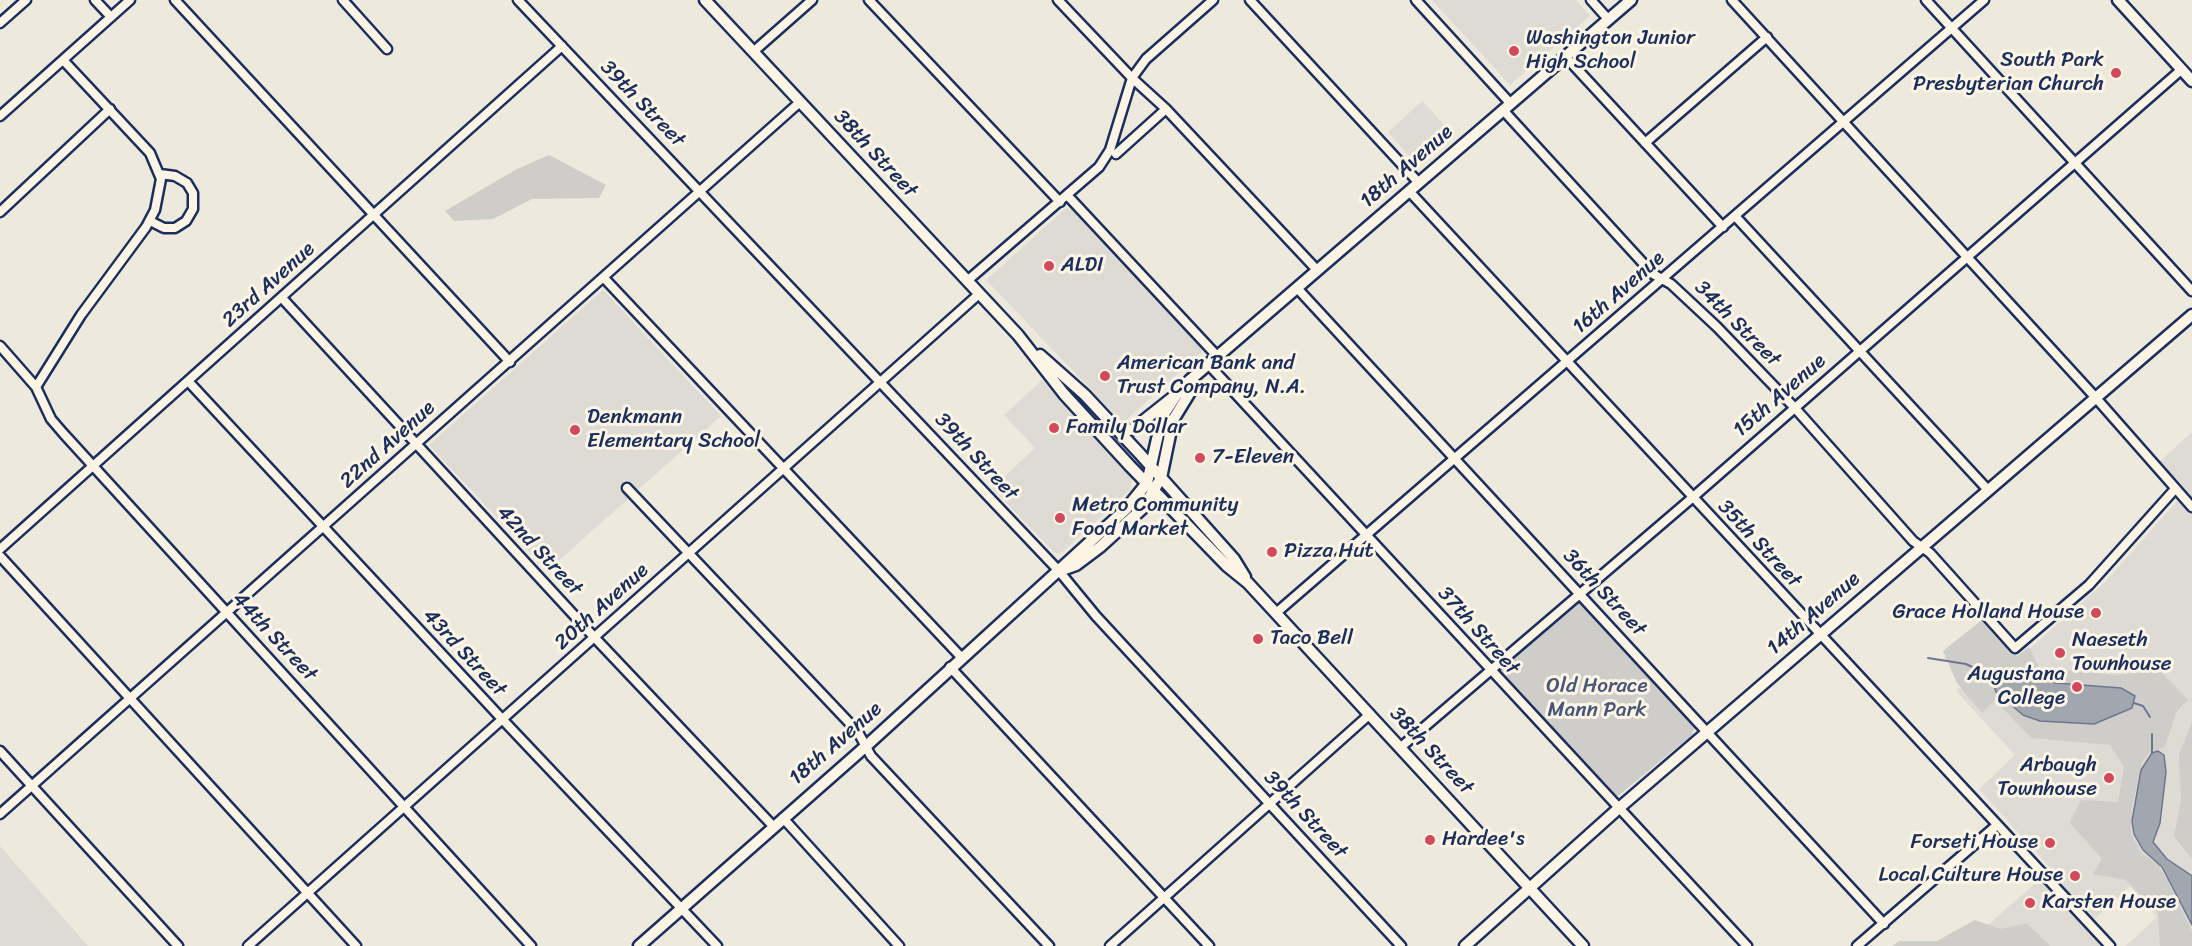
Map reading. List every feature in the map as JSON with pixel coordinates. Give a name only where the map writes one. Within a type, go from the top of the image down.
[{"type":"street","points":[[0,23],[26,0]]},
{"type":"street","points":[[95,0],[111,17]]},
{"type":"street","points":[[0,116],[130,0]]},
{"type":"street","points":[[175,0],[510,362]]},
{"type":"street","points":[[343,0],[387,49]]},
{"type":"street","name":"39th Street","points":[[518,0],[1059,571],[1096,616],[1401,946]]},
{"type":"street","name":"38th Street","points":[[705,0],[1018,335],[1085,395],[1116,428],[1234,559],[1248,583]]},
{"type":"street","points":[[753,52],[812,0]]},
{"type":"street","points":[[869,0],[1060,202]]},
{"type":"street","points":[[1058,0],[1132,78],[1166,109],[1317,270]]},
{"type":"street","points":[[967,281],[1091,176],[1107,156],[1132,78],[1146,59],[1213,0]]},
{"type":"street","points":[[1250,0],[1419,183]]},
{"type":"street","name":"34th Street","points":[[1416,0],[1653,274],[1662,279],[1717,327],[1794,406],[1912,541],[1921,547],[2015,648],[2089,585],[2175,489]]},
{"type":"street","points":[[1591,0],[1608,19]]},
{"type":"street","name":"18th Avenue","points":[[639,946],[865,747],[1059,571],[1076,565],[1100,547],[1143,508],[1151,488],[1152,468],[1162,417],[1177,394],[1317,270],[1631,0]]},
{"type":"street","points":[[1732,0],[2096,398],[2192,507]]},
{"type":"street","points":[[1926,0],[2192,291]]},
{"type":"street","name":"16th Avenue","points":[[1276,614],[1984,0]]},
{"type":"street","points":[[2118,0],[2192,81]]},
{"type":"street","points":[[1645,143],[1767,37]]},
{"type":"street","name":"23rd Avenue","points":[[0,549],[562,46]]},
{"type":"street","points":[[1565,56],[1723,227]]},
{"type":"street","points":[[36,387],[81,315],[150,221],[157,198],[160,174],[150,153],[63,60]]},
{"type":"street","name":"15th Avenue","points":[[1401,747],[1579,592],[1692,498],[1794,406],[2181,70]]},
{"type":"street","name":"22nd Avenue","points":[[0,814],[800,102]]},
{"type":"street","points":[[1116,154],[1166,109]]},
{"type":"street","points":[[0,212],[110,110]]},
{"type":"street","points":[[150,221],[164,228],[175,228],[186,221],[193,209],[193,193],[187,183],[175,176],[160,174]]},
{"type":"street","name":"35th Street","points":[[1409,191],[2110,946]]},
{"type":"street","points":[[1067,195],[1218,357]]},
{"type":"street","points":[[1736,216],[1988,490]]},
{"type":"street","points":[[604,278],[962,658]]},
{"type":"street","name":"36th Street","points":[[1297,288],[1884,924]]},
{"type":"street","name":"20th Avenue","points":[[248,946],[979,294]]},
{"type":"street","name":"42nd Street","points":[[282,298],[595,638],[773,826]]},
{"type":"street","name":"14th Avenue","points":[[1465,946],[1619,808],[2192,315]]},
{"type":"street","name":"38th Street","points":[[1018,335],[1064,394],[1151,488],[1227,566],[1248,583],[1583,946]]},
{"type":"street","name":"44th Street","points":[[0,346],[36,387],[51,419],[531,946]]},
{"type":"street","name":"18th Avenue","points":[[1151,488],[1161,478],[1175,416],[1185,397],[1209,365]]},
{"type":"street","name":"37th Street","points":[[1209,365],[1746,946]]},
{"type":"street","name":"43rd Street","points":[[188,381],[717,946]]},
{"type":"street","points":[[1116,428],[1122,432],[1133,429],[1177,394]]},
{"type":"street","points":[[627,488],[858,732],[865,747],[1049,946]]},
{"type":"street","points":[[0,556],[356,946]]},
{"type":"street","points":[[950,668],[1209,946]]},
{"type":"street","points":[[1110,946],[1370,714]]},
{"type":"street","points":[[0,751],[178,946]]},
{"type":"street","points":[[783,818],[898,946]]},
{"type":"street","points":[[1857,946],[1997,825]]},
{"type":"shaded area","name":"Washington Junior High School","points":[[1432,0],[1576,0],[1590,16],[1510,85]]},
{"type":"shaded area","points":[[1422,101],[1454,135],[1418,166],[1388,132]]},
{"type":"shaded area","points":[[1066,208],[1073,210],[1201,345],[1202,352],[1123,423],[986,280]]},
{"type":"shaded area","name":"Denkmann Elementary School","points":[[603,290],[721,416],[547,571],[429,445]]},
{"type":"shaded area","points":[[1042,380],[1132,479],[1130,490],[1060,554],[1055,553],[992,488],[1035,448],[1004,415]]},
{"type":"shaded area","name":"Augustana College","points":[[2192,432],[2192,946],[2126,946],[2157,917],[2130,886],[2086,927],[2104,946],[1991,946],[1979,933],[2051,869],[1979,789],[2015,755],[1956,691],[1966,682],[1944,658],[1985,622],[2018,659],[2104,583],[2187,490],[2160,461]]},
{"type":"shaded area","points":[[2012,671],[2056,683],[2121,688],[2135,696],[2132,708],[2094,724],[2040,721],[2023,715],[1996,692],[1993,682],[1999,673]]},
{"type":"shaded area","points":[[2158,751],[2164,755],[2166,772],[2160,823],[2153,842],[2167,859],[2192,876],[2192,925],[2162,867],[2143,850],[2134,834],[2132,821],[2141,770],[2152,753]]},
{"type":"shaded area","points":[[0,846],[88,946],[0,946]]},
{"type":"green space","points":[[549,155],[606,185],[599,198],[532,199],[493,219],[454,221],[445,211],[517,169]]},
{"type":"green space","name":"Old Horace Mann Park","points":[[1579,601],[1695,727],[1692,735],[1618,796],[1609,791],[1499,670],[1575,602]]},
{"type":"green space","points":[[1983,619],[2017,656],[2029,647],[2039,668],[2116,675],[2160,671],[2188,700],[2177,711],[2165,747],[2149,753],[2142,762],[2132,807],[2131,834],[2142,854],[2158,864],[2168,882],[2192,931],[2192,946],[2160,946],[2158,913],[2126,880],[2093,874],[2102,859],[2070,823],[2081,800],[2118,802],[2124,767],[2110,745],[2031,738],[1995,700],[1982,713],[1957,683],[1943,651]]},
{"type":"green space","points":[[2192,722],[2192,859],[2174,836],[2181,801],[2179,754]]},
{"type":"green space","points":[[1975,920],[2000,929],[2027,923],[2050,946],[1892,946],[1899,941],[1937,941]]},
{"type":"waterway","points":[[1928,658],[1966,664],[1995,678]]},
{"type":"waterway","points":[[2134,703],[2143,706],[2150,717]]},
{"type":"waterway","points":[[2152,734],[2152,753]]},
{"type":"place","name":"Washington Junior High School","points":[[1514,51]]},
{"type":"place","name":"South Park Presbyterian Church","points":[[2116,73]]},
{"type":"place","name":"ALDI","points":[[1049,266]]},
{"type":"place","name":"American Bank and Trust Company, N.A.","points":[[1105,376]]},
{"type":"place","name":"Family Dollar","points":[[1054,428]]},
{"type":"place","name":"Denkmann Elementary School","points":[[575,430]]},
{"type":"place","name":"7-Eleven","points":[[1200,458]]},
{"type":"place","name":"Metro Community Food Market","points":[[1060,518]]},
{"type":"place","name":"Pizza Hut","points":[[1272,552]]},
{"type":"place","name":"Grace Holland House","points":[[2096,613]]},
{"type":"place","name":"Taco Bell","points":[[1258,639]]},
{"type":"place","name":"Naeseth Townhouse","points":[[2060,653]]},
{"type":"place","name":"Augustana College","points":[[2077,687]]},
{"type":"place","name":"Arbaugh Townhouse","points":[[2109,778]]},
{"type":"place","name":"Hardee's","points":[[1430,840]]},
{"type":"place","name":"Forseti House","points":[[2050,843]]},
{"type":"place","name":"Local Culture House","points":[[2075,876]]},
{"type":"place","name":"Karsten House","points":[[2030,903]]}]
